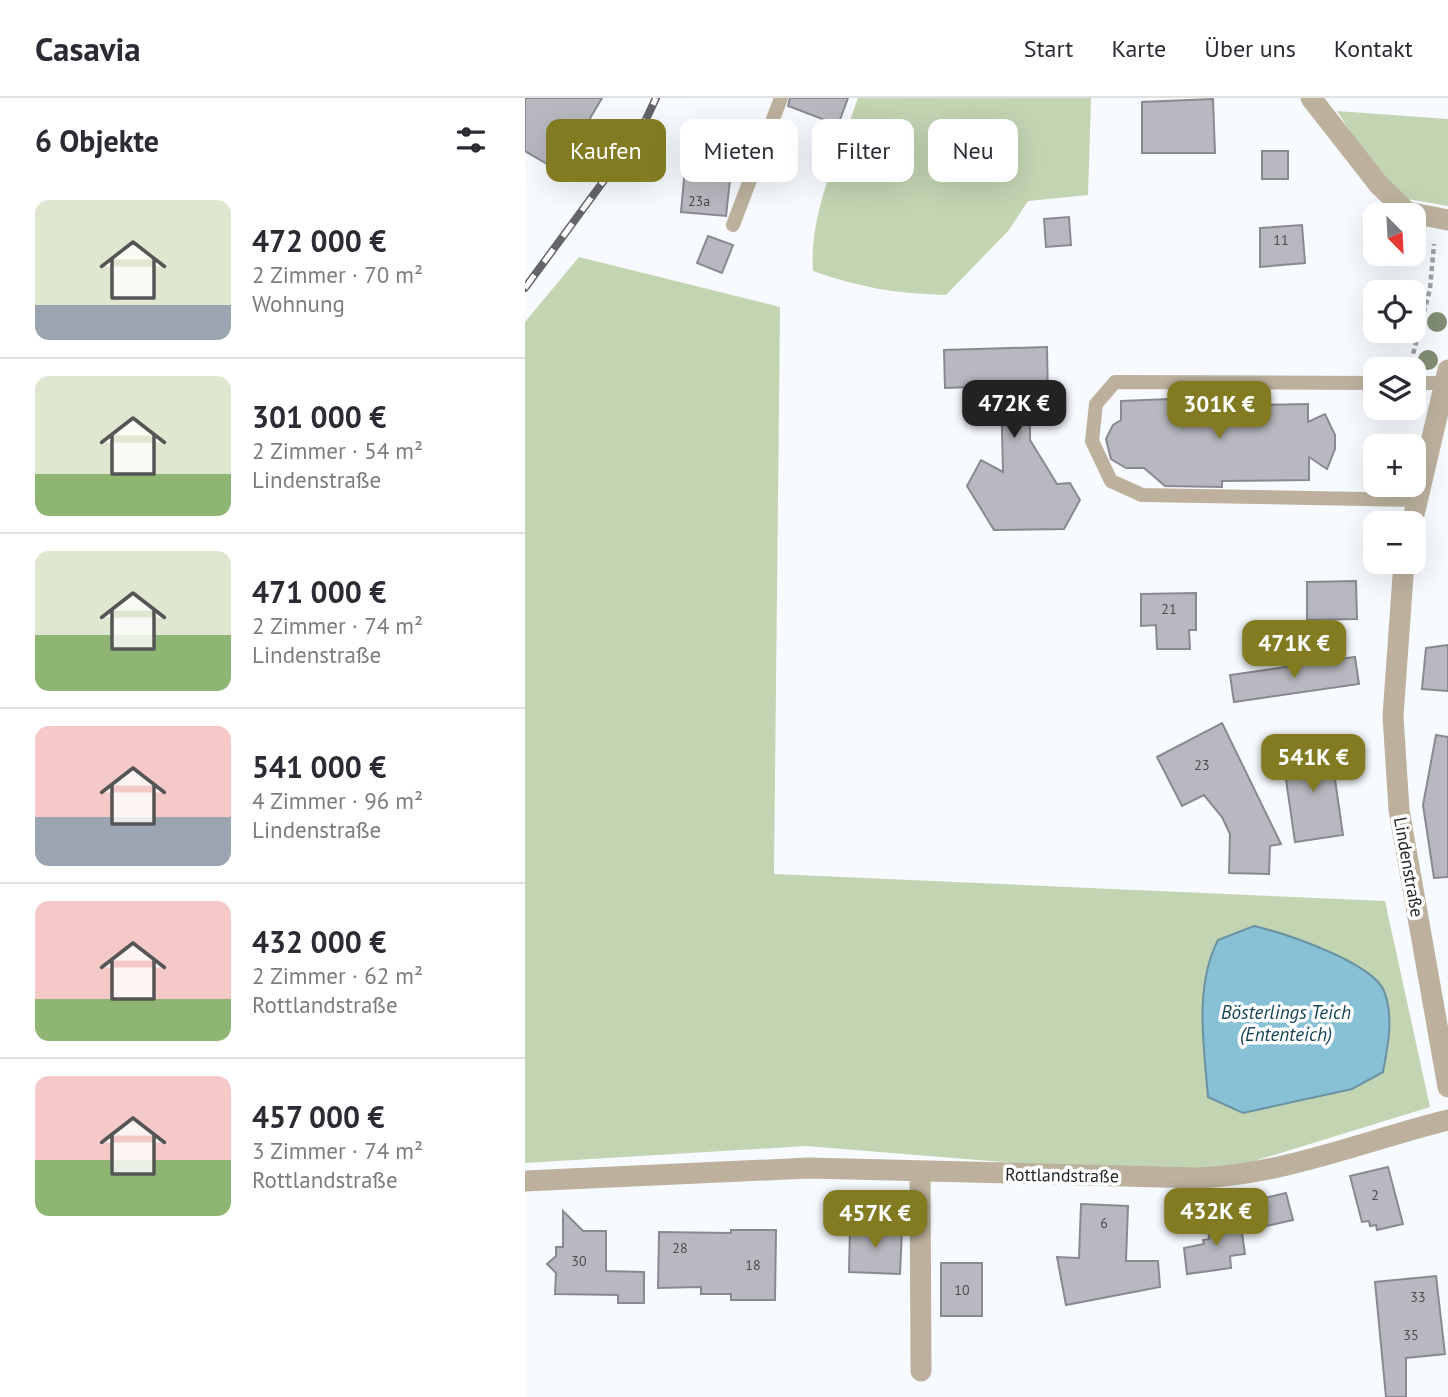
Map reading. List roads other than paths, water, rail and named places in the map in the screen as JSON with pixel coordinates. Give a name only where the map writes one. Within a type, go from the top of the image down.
[{"type":"street","points":[[1311,98],[1378,185],[1408,212],[1439,219]]},
{"type":"street","points":[[1415,511],[1446,377]]},
{"type":"street","name":"Lindenstraße","points":[[1403,574],[1392,716],[1399,810],[1448,1087]]},
{"type":"street","name":"Rottlandstraße","points":[[525,1181],[797,1169],[1199,1178],[1241,1176],[1303,1164],[1371,1139],[1448,1120]]},
{"type":"street","points":[[920,1173],[921,1371]]},
{"type":"lane","points":[[733,225],[781,98]]},
{"type":"lane","points":[[1426,381],[1446,377]]},
{"type":"lane","points":[[1363,383],[1115,382],[1096,404],[1091,441],[1111,481],[1142,495],[1417,500]]},
{"type":"water","name":"Bösterlings Teich (Ententeich)","points":[[1254,926],[1326,950],[1376,980],[1384,991],[1389,1011],[1383,1072],[1352,1089],[1243,1113],[1208,1097],[1203,997],[1211,958],[1218,940]]},
{"type":"railway","points":[[525,288],[641,130],[656,98]]}]
